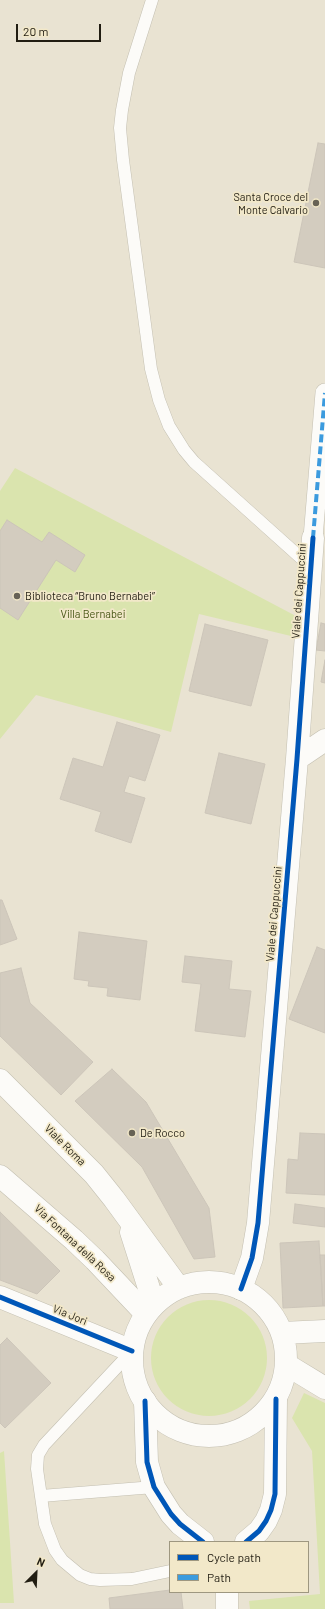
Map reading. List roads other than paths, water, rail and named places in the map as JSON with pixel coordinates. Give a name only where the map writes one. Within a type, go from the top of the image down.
[{"type":"street","points":[[313,538],[325,393]]},
{"type":"street","name":"Viale dei Cappuccini","points":[[241,1289],[252,1258],[258,1223],[297,759],[313,538]]},
{"type":"street","points":[[297,759],[325,740]]},
{"type":"street","name":"Viale Roma","points":[[0,1080],[84,1163],[125,1214],[179,1288]]},
{"type":"street","name":"Via Fontana della Rosa","points":[[0,1176],[74,1240],[150,1309]]},
{"type":"street","name":"Viale Roma","points":[[125,1214],[150,1309]]},
{"type":"street","points":[[210,1282],[226,1284],[241,1289],[254,1296],[266,1307],[275,1319],[282,1333],[286,1349],[287,1364],[283,1382],[276,1399],[265,1413],[237,1432],[202,1436],[185,1432],[170,1426],[156,1415],[144,1401],[137,1386],[132,1370],[132,1351],[137,1332],[150,1309],[166,1295],[179,1288],[194,1283],[210,1282]]},
{"type":"street","name":"Via Jori","points":[[0,1297],[132,1351]]},
{"type":"street","points":[[282,1333],[325,1331]]},
{"type":"street","points":[[287,1364],[325,1388]]},
{"type":"street","points":[[247,1541],[259,1531],[266,1521],[271,1510],[275,1494],[276,1399]]},
{"type":"street","points":[[144,1401],[147,1462],[154,1487],[163,1502],[180,1524],[202,1541]]},
{"type":"street","points":[[227,1593],[227,1609]]},
{"type":"lane","points":[[152,0],[129,73],[120,128],[151,369],[159,400],[169,426],[184,450],[194,462],[311,567]]},
{"type":"lane","points":[[132,1351],[44,1445],[38,1455],[37,1469],[45,1524],[55,1550],[62,1560],[80,1575],[90,1579],[100,1580],[148,1577],[169,1571]]},
{"type":"lane","points":[[41,1496],[154,1487]]},
{"type":"place","name":"Santa Croce del Monte Calvario","points":[[316,203]]},
{"type":"place","name":"Biblioteca “Bruno Bernabei”","points":[[17,596]]},
{"type":"place","name":"De Rocco","points":[[132,1133]]},
{"type":"park label","name":"Villa Bernabei","points":[[93,614]]}]
